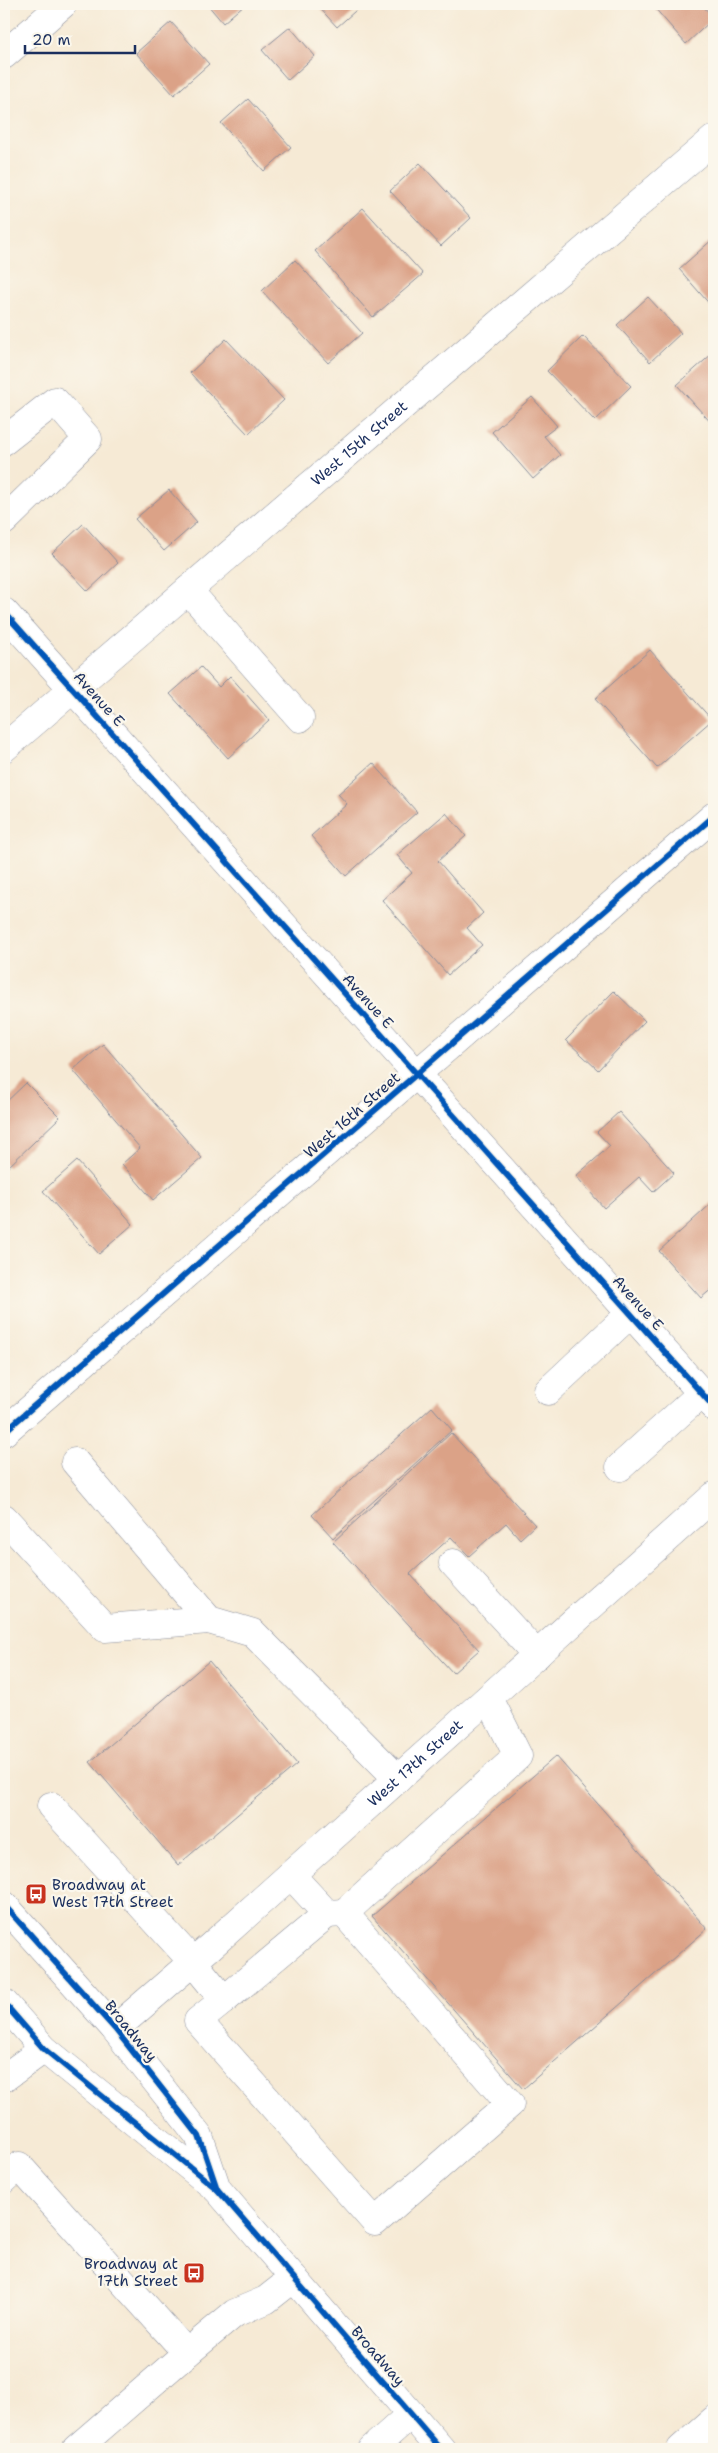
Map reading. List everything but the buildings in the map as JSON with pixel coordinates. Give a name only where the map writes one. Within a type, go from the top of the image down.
[{"type":"street","points":[[4,55],[63,4]]},
{"type":"street","name":"West 15th Street","points":[[4,748],[714,139]]},
{"type":"street","points":[[4,441],[55,401],[88,439],[4,521]]},
{"type":"street","points":[[188,590],[300,718]]},
{"type":"street","name":"Avenue E","points":[[4,612],[708,1400]]},
{"type":"street","name":"West 16th Street","points":[[4,1432],[418,1075],[714,816]]},
{"type":"street","points":[[548,1391],[631,1313]]},
{"type":"street","points":[[620,1467],[708,1400]]},
{"type":"street","points":[[75,1462],[209,1620]]},
{"type":"street","name":"West 17th Street","points":[[115,2029],[292,1875],[714,1496]]},
{"type":"street","points":[[4,1518],[105,1628],[209,1620],[253,1633],[398,1780]]},
{"type":"street","points":[[453,1563],[537,1655]]},
{"type":"street","points":[[292,1875],[335,1913],[510,2104],[375,2222],[198,2021],[335,1913],[518,1756],[489,1698]]},
{"type":"street","points":[[51,1806],[193,1962],[224,2000]]},
{"type":"street","name":"Broadway","points":[[4,1905],[115,2029],[199,2136],[217,2189]]},
{"type":"street","name":"Broadway","points":[[4,2003],[44,2049],[217,2189],[440,2449]]},
{"type":"street","points":[[4,2078],[44,2049]]},
{"type":"street","points":[[4,2180],[19,2166],[187,2353]]},
{"type":"street","points":[[76,2449],[235,2313],[266,2300],[294,2278]]},
{"type":"street","points":[[372,2449],[411,2414]]},
{"type":"street","points":[[681,2449],[714,2420]]},
{"type":"cycle path","points":[[4,612],[714,1407]]},
{"type":"cycle path","points":[[4,1432],[714,816]]},
{"type":"cycle path","points":[[4,1905],[115,2029],[199,2136],[217,2189]]},
{"type":"cycle path","points":[[4,2003],[44,2049],[217,2189],[441,2449]]},
{"type":"place","name":"Broadway at West 17th Street","points":[[36,1894]]},
{"type":"place","name":"Broadway at 17th Street","points":[[194,2273]]}]
